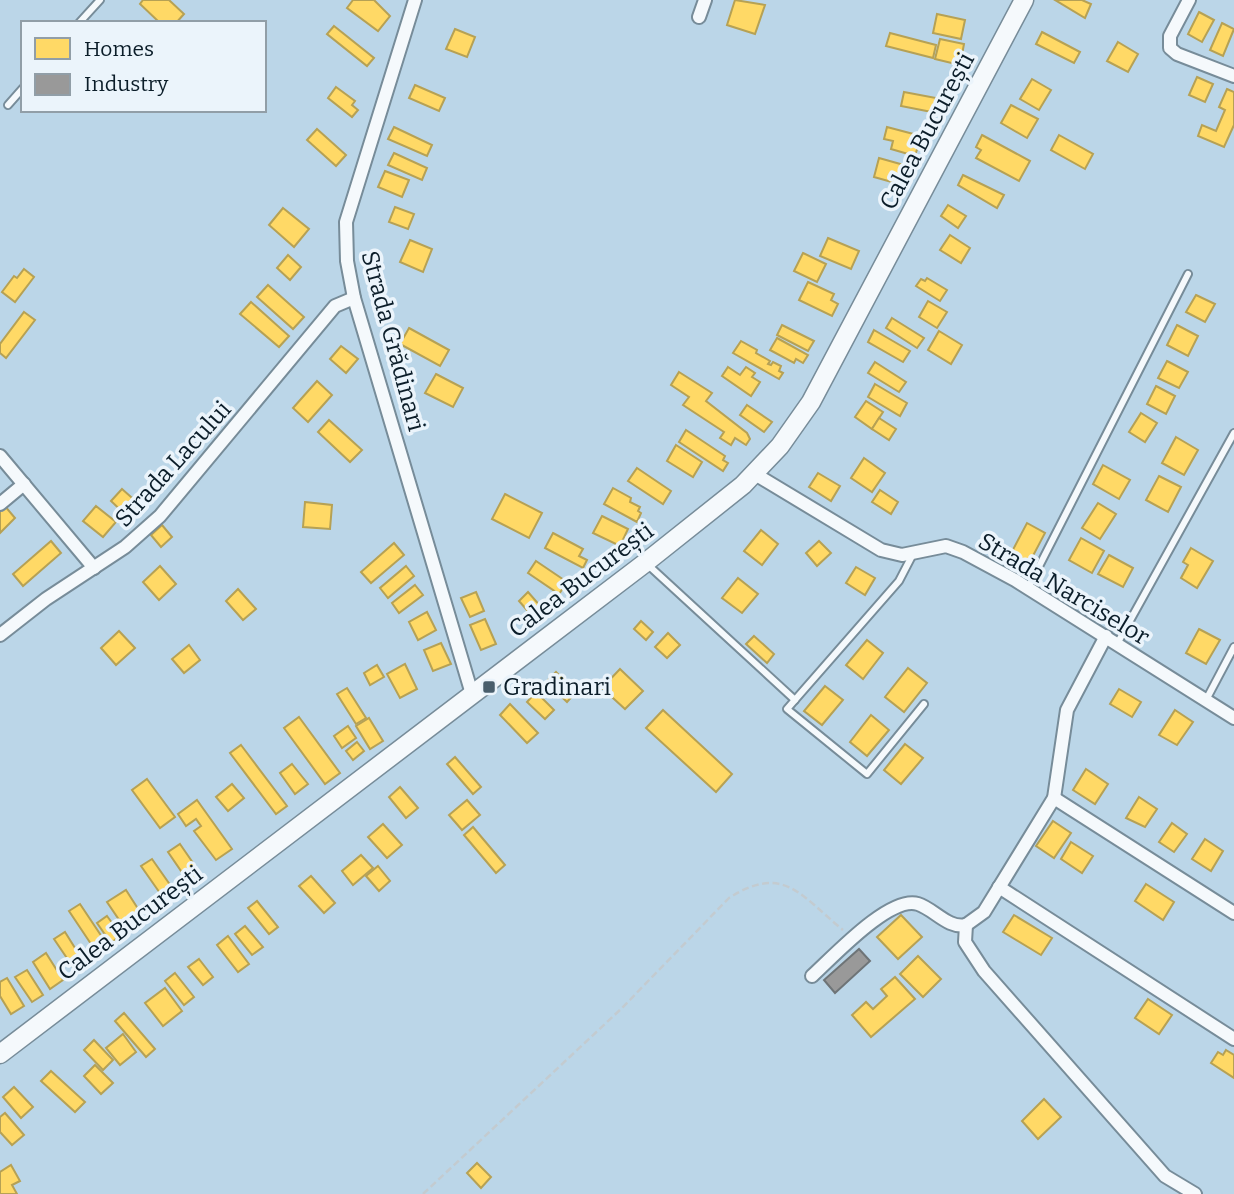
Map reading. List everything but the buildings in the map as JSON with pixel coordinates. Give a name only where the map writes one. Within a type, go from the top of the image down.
[{"type":"main road","name":"Calea București","points":[[0,1054],[645,563],[755,474],[780,446],[811,401],[1024,0]]},
{"type":"street","points":[[400,0],[413,4]]},
{"type":"street","points":[[699,17],[705,0]]},
{"type":"street","points":[[1189,0],[1170,36],[1170,48],[1177,54],[1234,76]]},
{"type":"street","name":"Strada Grădinari","points":[[413,4],[346,222],[347,261],[354,298],[471,694]]},
{"type":"street","name":"Strada Lacului","points":[[0,635],[46,599],[125,547],[160,516],[335,306],[354,298]]},
{"type":"street","points":[[0,456],[94,568]]},
{"type":"street","name":"Strada Narciselor","points":[[755,474],[881,550],[892,554],[913,554],[928,547],[946,546],[988,564],[1234,718]]},
{"type":"street","points":[[0,504],[23,484]]},
{"type":"street","points":[[812,976],[886,911],[901,903],[916,903],[949,922],[966,925],[984,912],[1054,797],[1067,710],[1106,636]]},
{"type":"street","points":[[1054,797],[1234,913]]},
{"type":"street","points":[[999,887],[1234,1039]]},
{"type":"street","points":[[966,925],[965,942],[984,971],[1165,1176],[1195,1194]]},
{"type":"lane","points":[[81,21],[100,0]]},
{"type":"lane","points":[[8,105],[21,90]]},
{"type":"lane","points":[[1028,589],[1188,274]]},
{"type":"lane","points":[[1117,644],[1234,433]]},
{"type":"lane","points":[[913,554],[899,581],[788,709],[867,774],[924,705]]},
{"type":"lane","points":[[645,563],[795,700]]},
{"type":"lane","points":[[1206,700],[1234,647]]},
{"type":"path","points":[[423,1194],[621,1009],[729,898],[746,887],[762,881],[778,882],[790,887],[853,939]]},
{"type":"place","name":"Gradinari","points":[[489,687]]}]
